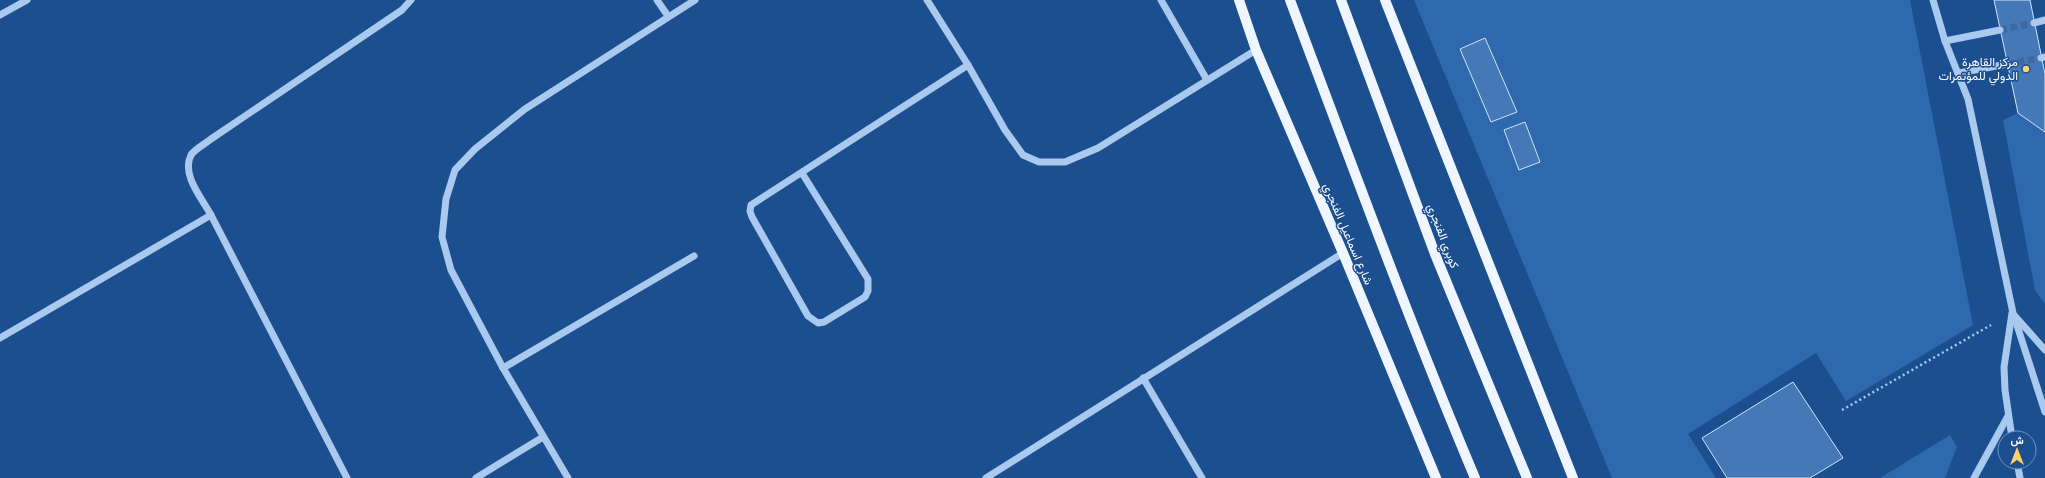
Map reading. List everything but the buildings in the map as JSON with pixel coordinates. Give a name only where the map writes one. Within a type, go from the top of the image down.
[{"type":"main road","name":"شارع اسماعيل الفنجري","points":[[1239,0],[1256,50],[1343,253],[1436,478]]},
{"type":"main road","points":[[1290,0],[1414,327],[1475,478]]},
{"type":"main road","name":"كوبري الفنجري","points":[[1341,0],[1436,254],[1527,478]]},
{"type":"main road","points":[[1385,0],[1573,478]]},
{"type":"street","points":[[0,15],[27,0]]},
{"type":"street","points":[[347,478],[211,215],[191,181],[188,165],[192,154],[402,10],[411,0]]},
{"type":"street","points":[[657,0],[668,16]]},
{"type":"street","points":[[568,478],[503,368],[451,270],[442,237],[446,199],[455,170],[475,149],[524,109],[695,0]]},
{"type":"street","points":[[927,0],[968,65],[1005,130],[1023,155],[1039,162],[1065,162],[1098,148],[1256,50]]},
{"type":"street","points":[[1161,0],[1207,80]]},
{"type":"street","points":[[1933,0],[1946,41],[1968,99],[2012,313],[2045,412]]},
{"type":"street","points":[[2034,23],[2045,20]]},
{"type":"street","points":[[1946,41],[2000,30]]},
{"type":"street","points":[[1959,73],[2007,64]]},
{"type":"street","points":[[802,173],[868,279],[869,285],[865,297],[824,322],[818,322],[808,316],[750,211],[751,206],[756,201],[802,173],[968,65]]},
{"type":"street","points":[[0,338],[211,215]]},
{"type":"street","points":[[986,478],[1343,253]]},
{"type":"street","points":[[503,368],[694,256]]},
{"type":"street","points":[[2012,313],[2045,350]]},
{"type":"street","points":[[2011,430],[2004,367],[2012,313]]},
{"type":"street","points":[[1143,378],[1202,478]]},
{"type":"street","points":[[1974,478],[2008,416]]},
{"type":"street","points":[[476,478],[543,437]]},
{"type":"path","points":[[1842,410],[2012,313]]},
{"type":"shaded area","points":[[1414,0],[1910,0],[1973,325],[1846,401],[1816,353],[1688,434],[1716,478],[1612,478]],"holes":[[[1485,38],[1516,112],[1492,122],[1460,49]],[[1525,122],[1540,162],[1519,170],[1504,130]]]},
{"type":"shaded area","points":[[2018,113],[2045,132],[2045,304],[2035,290],[2003,120]]},
{"type":"shaded area","points":[[1950,435],[1957,447],[1945,478],[1880,478]]},
{"type":"tunnel","points":[[2000,30],[2034,23]]},
{"type":"tunnel","points":[[2007,64],[2041,58]]},
{"type":"place","name":"مركز القاهرة الدولي للمؤتمرات","points":[[2026,69]]}]
